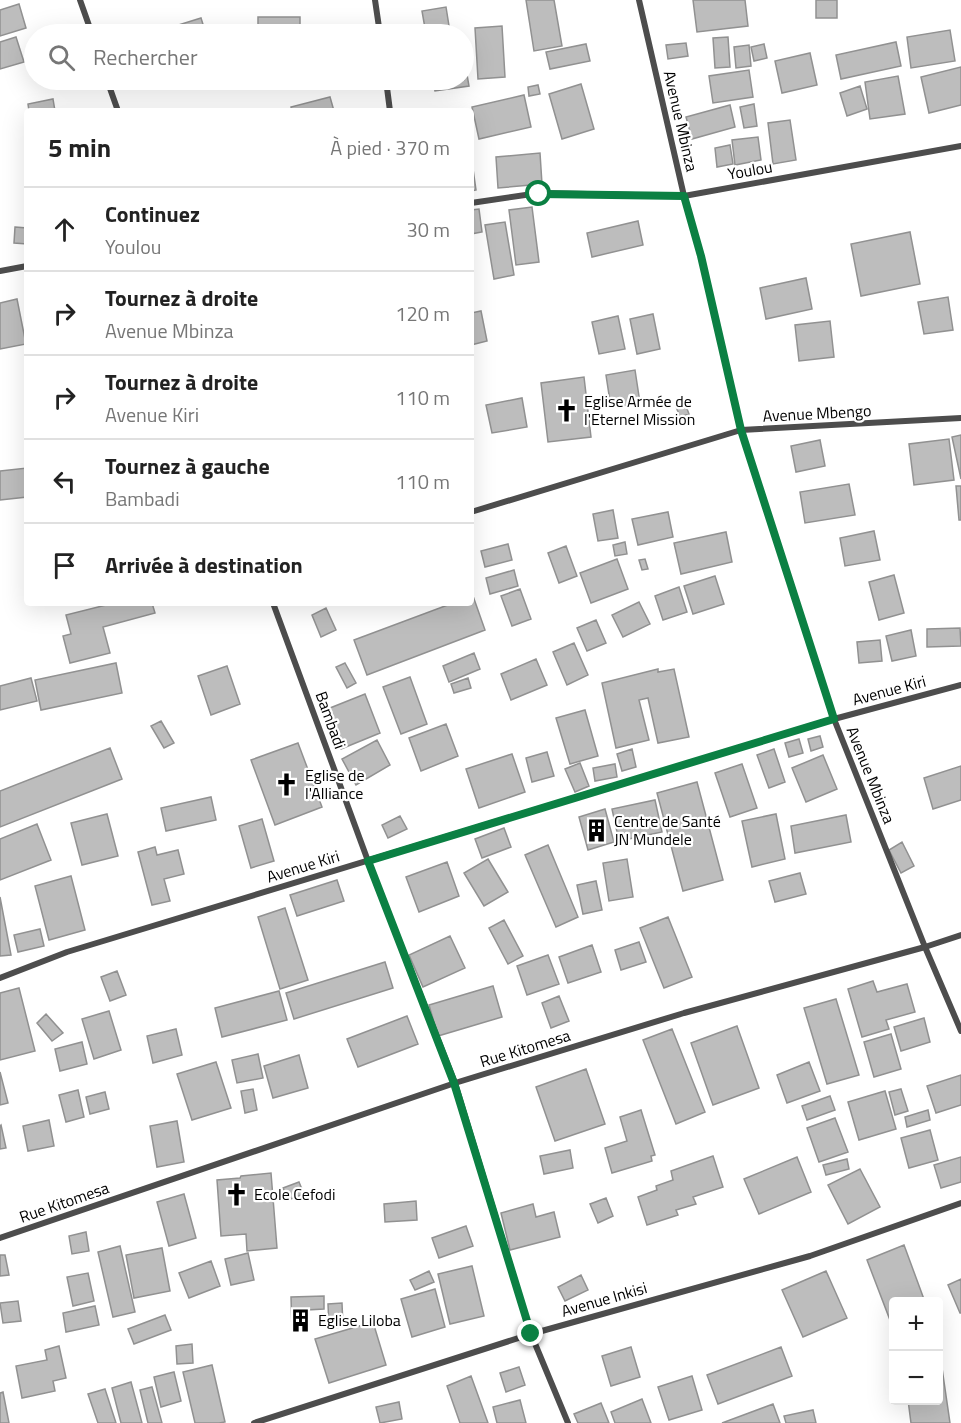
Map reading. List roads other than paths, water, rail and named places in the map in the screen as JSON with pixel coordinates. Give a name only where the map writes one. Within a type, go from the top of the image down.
[{"type":"street","points":[[80,0],[88,24]]},
{"type":"street","points":[[375,0],[379,24]]},
{"type":"street","name":"Avenue Mbinza","points":[[639,0],[741,430],[834,719],[961,1031]]},
{"type":"street","points":[[111,90],[117,108]]},
{"type":"street","points":[[387,90],[390,108]]},
{"type":"street","name":"Youlou","points":[[474,203],[539,194],[684,196],[961,146]]},
{"type":"street","points":[[0,271],[24,267]]},
{"type":"street","name":"Avenue Mbengo","points":[[474,511],[741,430],[961,418]]},
{"type":"street","name":"Bambadi","points":[[274,606],[368,861],[454,1083],[531,1334],[568,1423]]},
{"type":"street","name":"Avenue Kiri","points":[[0,978],[67,952],[834,719],[961,685]]},
{"type":"street","name":"Rue Kitomesa","points":[[0,1238],[454,1083],[684,1012],[925,947],[961,935]]},
{"type":"street","name":"Avenue Inkisi","points":[[254,1423],[531,1334],[810,1256],[961,1203]]},
{"type":"place","name":"Eglise Armée de l'Eternel Mission","points":[[566,410]]},
{"type":"place","name":"Eglise de l'Alliance","points":[[287,784]]},
{"type":"place","name":"Centre de Santé JN Mundele","points":[[596,830]]},
{"type":"place","name":"Ecole Cefodi","points":[[236,1194]]},
{"type":"place","name":"Eglise Liloba","points":[[300,1320]]}]
